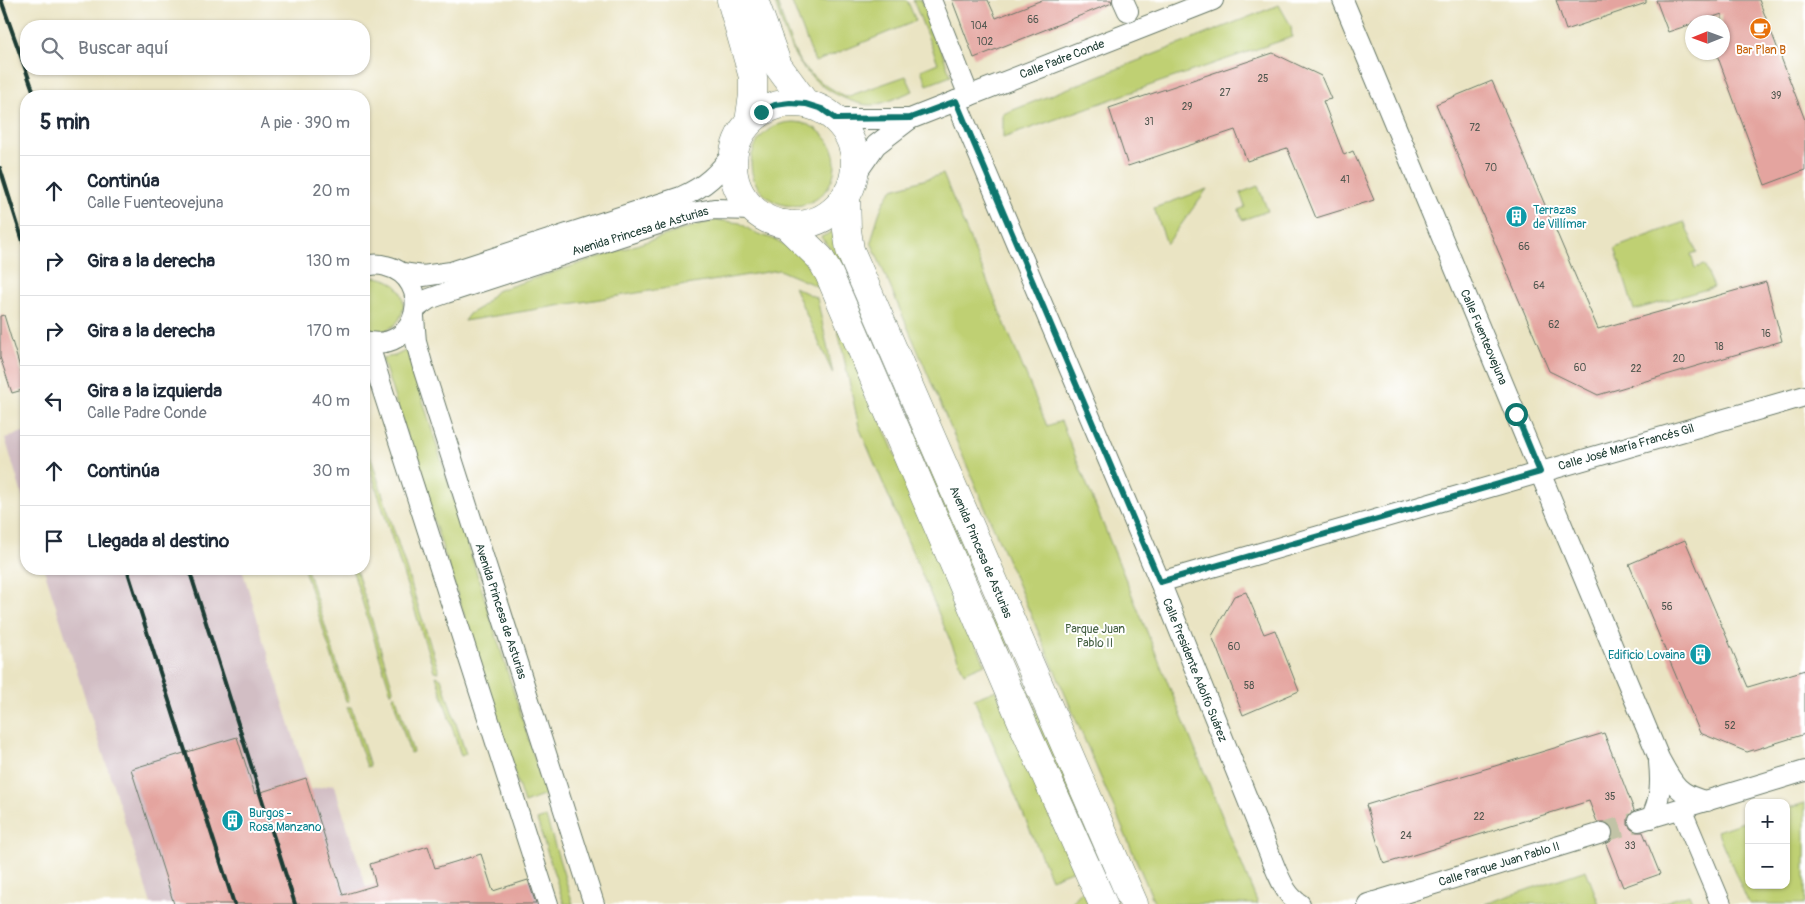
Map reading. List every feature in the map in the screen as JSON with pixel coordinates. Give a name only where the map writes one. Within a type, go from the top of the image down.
[{"type":"main road","points":[[730,0],[753,78],[753,95],[749,122]]},
{"type":"main road","points":[[754,0],[778,66],[806,104]]},
{"type":"main road","points":[[790,103],[806,104],[822,109],[836,119],[849,136],[854,157],[849,187],[835,209],[820,219],[803,224],[785,224],[769,220],[754,210],[740,194],[733,173],[734,152],[737,141],[749,122],[761,112],[775,105],[790,103]]},
{"type":"main road","name":"Avenida Princesa de Asturias","points":[[849,187],[847,230],[850,250],[1134,904]]},
{"type":"main road","points":[[785,224],[820,258],[832,280],[1021,720],[1102,903]]},
{"type":"street","name":"Calle Presidente Adolfo Suárez","points":[[932,0],[962,98],[1280,878],[1284,887],[1295,901],[1300,904]]},
{"type":"street","name":"Calle Padre Conde","points":[[849,187],[876,145],[910,118],[1213,0]]},
{"type":"street","name":"Calle Fuenteovejuna","points":[[1344,0],[1659,758],[1678,789],[1695,799],[1707,801]]},
{"type":"street","name":"Calle Padre Conde","points":[[836,119],[910,118]]},
{"type":"street","name":"Avenida Princesa de Asturias","points":[[370,266],[380,264],[402,273],[423,276],[451,272],[696,191],[716,175],[734,152]]},
{"type":"street","name":"Avenida Princesa de Asturias","points":[[594,904],[424,371],[416,342],[415,313],[429,299],[692,213],[714,209],[754,210]]},
{"type":"street","points":[[370,343],[387,342],[399,337],[408,329],[415,313],[415,295],[410,283],[402,273]]},
{"type":"street","points":[[370,352],[548,904]]},
{"type":"street","name":"Calle José María Francés Gil","points":[[1160,582],[1805,396]]},
{"type":"street","name":"Calle Fuenteovejuna","points":[[1659,758],[1661,788],[1656,808],[1645,820],[1680,809]]},
{"type":"street","points":[[1721,904],[1680,809],[1805,771]]},
{"type":"street","name":"Calle Parque Juan Pablo II","points":[[1368,904],[1602,833]]},
{"type":"shaded area","points":[[20,433],[20,488],[5,438]]},
{"type":"shaded area","name":"Burgos - Rosa Manzano","points":[[46,575],[244,575],[310,790],[334,784],[366,887],[376,884],[370,864],[428,846],[440,883],[446,865],[481,854],[493,891],[536,877],[545,904],[151,904]]},
{"type":"green space","points":[[774,0],[776,0],[798,59],[811,75],[822,83],[846,97],[906,76],[913,91],[873,105],[859,103],[832,92],[808,73],[800,63],[793,52]]},
{"type":"green space","points":[[791,0],[907,0],[916,21],[815,62]]},
{"type":"green space","points":[[913,0],[922,0],[951,76],[927,85],[921,70],[938,63]]},
{"type":"green space","points":[[1279,5],[1291,26],[1292,37],[1003,138],[1003,114]]},
{"type":"green space","points":[[793,122],[809,125],[823,134],[832,148],[835,164],[832,180],[823,194],[809,203],[793,206],[777,203],[763,194],[754,180],[751,164],[754,148],[763,134],[777,125]]},
{"type":"green space","name":"Parque Juan Pablo II","points":[[943,174],[1047,426],[1061,421],[1258,904],[1155,904],[871,242],[882,207],[893,189]]},
{"type":"green space","points":[[1258,186],[1268,211],[1242,220],[1239,210],[1245,207],[1240,193]]},
{"type":"green space","points":[[1207,189],[1167,244],[1154,208]]},
{"type":"green space","points":[[718,220],[740,223],[753,232],[776,240],[791,248],[808,263],[826,290],[779,270],[464,321],[469,314],[481,307],[496,291],[700,224]]},
{"type":"green space","points":[[1684,222],[1697,252],[1691,254],[1695,268],[1704,265],[1714,287],[1634,310],[1615,248]]},
{"type":"green space","points":[[836,230],[849,274],[843,277],[832,251],[821,237]]},
{"type":"green space","points":[[374,277],[389,281],[398,289],[403,299],[403,310],[398,320],[390,328],[379,331],[370,330],[370,278]]},
{"type":"green space","points":[[794,287],[817,298],[833,374]]},
{"type":"green space","points":[[858,296],[1101,859],[1097,862],[852,299]]},
{"type":"green space","points":[[834,312],[985,664],[964,673],[859,427]]},
{"type":"green space","points":[[407,350],[546,795],[524,803],[382,358],[395,356]]},
{"type":"green space","points":[[370,455],[439,672],[434,671],[370,469]]},
{"type":"green space","points":[[306,575],[309,575],[349,701],[346,701]]},
{"type":"green space","points":[[354,575],[358,575],[393,689],[391,693]]},
{"type":"green space","points":[[436,676],[441,678],[466,754],[461,756]]},
{"type":"green space","points":[[996,690],[1074,870],[1051,879],[974,699]]},
{"type":"green space","points":[[395,694],[413,752],[410,753],[393,698]]},
{"type":"green space","points":[[347,707],[351,707],[370,766],[367,767]]},
{"type":"green space","points":[[1805,803],[1805,904],[1749,904],[1717,831],[1745,821],[1745,889],[1790,889],[1790,808]]},
{"type":"green space","points":[[546,817],[573,904],[564,904],[537,820]]},
{"type":"green space","points":[[1586,870],[1599,904],[1485,904]]},
{"type":"green space","points":[[1083,890],[1089,904],[1070,904]]},
{"type":"green space","points":[[1689,894],[1693,904],[1659,904]]},
{"type":"building","points":[[952,0],[988,0],[996,18],[1042,0],[1111,0],[1112,3],[974,58]]},
{"type":"building","points":[[1556,0],[1646,0],[1646,3],[1566,30]]},
{"type":"building","points":[[1656,0],[1759,0],[1805,120],[1805,170],[1765,185],[1719,60],[1730,60],[1730,15],[1685,15],[1685,26],[1668,32]]},
{"type":"building","points":[[1273,53],[1321,76],[1331,99],[1323,101],[1344,155],[1353,151],[1374,200],[1316,218],[1287,148],[1247,161],[1235,130],[1128,166],[1109,108]]},
{"type":"building","name":"Terrazas de Villímar","points":[[1492,81],[1598,329],[1766,282],[1782,341],[1598,395],[1549,371],[1436,104]]},
{"type":"building","points":[[4,315],[20,367],[20,391],[12,393],[0,357],[0,316]]},
{"type":"building","points":[[1685,540],[1748,687],[1805,670],[1805,734],[1747,752],[1700,733],[1629,564]]},
{"type":"building","points":[[1246,592],[1264,634],[1275,630],[1299,691],[1243,715],[1212,636],[1234,596]]},
{"type":"building","points":[[1604,733],[1634,810],[1628,818],[1628,825],[1636,832],[1643,832],[1660,874],[1623,887],[1606,844],[1611,841],[1613,829],[1610,824],[1597,822],[1589,801],[1384,864],[1366,805]]},
{"type":"building","name":"Burgos - Rosa Manzano","points":[[237,737],[255,794],[306,778],[343,895],[376,885],[370,864],[428,846],[435,868],[481,854],[493,891],[528,880],[536,904],[174,904],[131,769]]},
{"type":"tunnel","points":[[1602,833],[1639,821]]},
{"type":"railway","points":[[1,0],[20,54]]},
{"type":"railway","points":[[28,75],[33,90]]},
{"type":"railway","points":[[0,168],[20,232]]},
{"type":"railway","points":[[129,575],[234,904]]},
{"type":"railway","points":[[191,575],[295,904]]},
{"type":"place","name":"Bar Plan B","points":[[1761,29]]},
{"type":"place","name":"Terrazas de Villímar","points":[[1517,217]]},
{"type":"place","name":"Edificio Lovaina","points":[[1701,655]]},
{"type":"place","name":"Burgos - Rosa Manzano","points":[[233,820]]},
{"type":"route","points":[[761,112],[775,105],[790,103],[806,104],[822,109],[836,119],[910,118],[956,101],[1160,582],[1540,472],[1516,414]]}]
